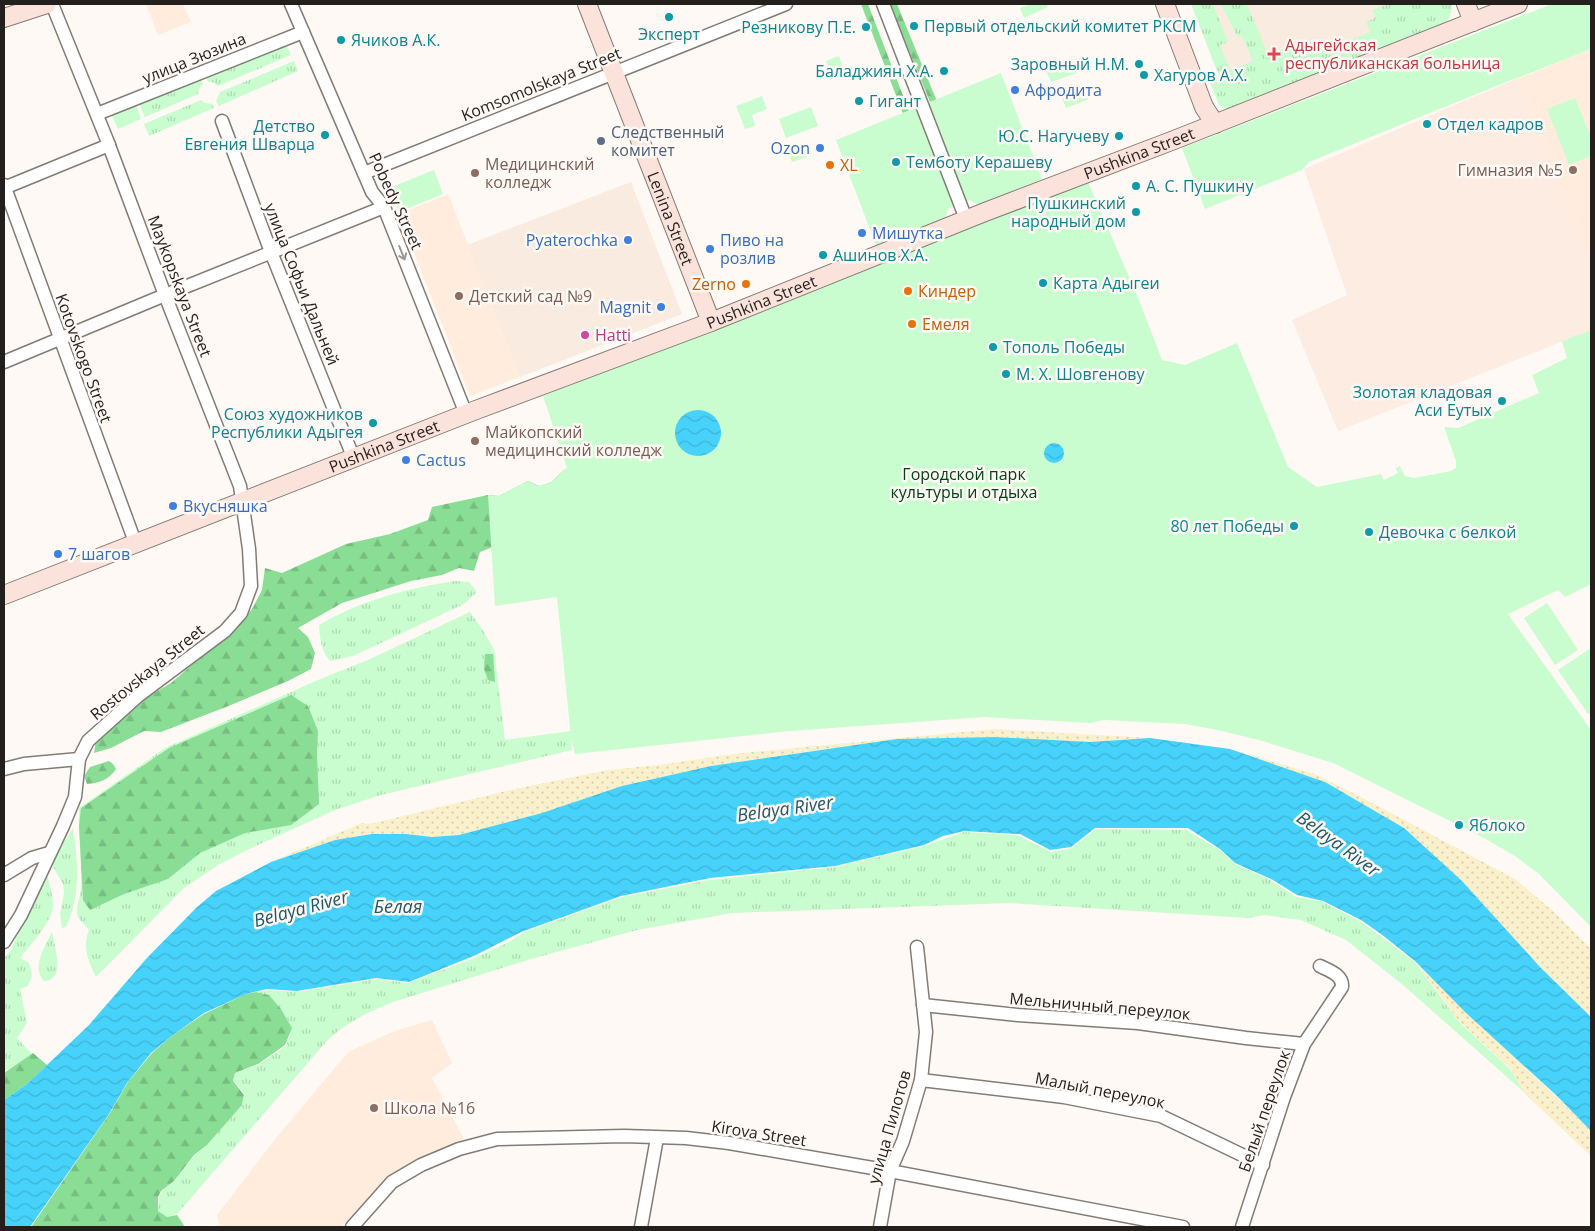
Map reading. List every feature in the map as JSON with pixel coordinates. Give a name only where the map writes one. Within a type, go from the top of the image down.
[{"type":"main road","points":[[4,18],[47,4]]},
{"type":"main road","name":"Lenina Street","points":[[587,4],[711,322]]},
{"type":"main road","points":[[1165,4],[1204,107],[1215,124]]},
{"type":"main road","points":[[1466,4],[1473,22]]},
{"type":"main road","name":"Pushkina Street","points":[[4,595],[243,500],[711,322],[964,215],[1215,124],[1518,4]]},
{"type":"street","name":"Maykopskaya Street","points":[[52,4],[97,114],[240,486],[249,548],[251,586]]},
{"type":"street","name":"Pobedy Street","points":[[292,4],[302,32],[372,192],[384,207],[466,414]]},
{"type":"street","name":"Komsomolskaya Street","points":[[364,173],[786,4]]},
{"type":"street","points":[[883,4],[964,215]]},
{"type":"street","name":"улица Зюзина","points":[[97,114],[302,32]]},
{"type":"street","name":"улица Софьи Дальней","points":[[222,121],[271,252],[354,459]]},
{"type":"street","points":[[4,187],[109,145]]},
{"type":"street","name":"Kotovskogo Street","points":[[4,187],[135,542]]},
{"type":"street","points":[[4,362],[384,207]]},
{"type":"street","name":"Rostovskaya Street","points":[[4,942],[21,915],[75,797],[79,759],[88,741],[138,696],[225,631],[241,614],[251,586]]},
{"type":"street","points":[[4,769],[24,764],[79,759]]},
{"type":"street","points":[[4,875],[32,858],[49,853]]},
{"type":"street","name":"улица Пилотов","points":[[880,1227],[890,1171],[903,1141],[921,1080],[926,1032],[917,947]]},
{"type":"street","name":"Белый переулок","points":[[1242,1227],[1284,1097],[1304,1044],[1340,992],[1341,979],[1320,966]]},
{"type":"street","name":"Мельничный переулок","points":[[923,1005],[1138,1022],[1246,1038],[1304,1044]]},
{"type":"street","name":"Малый переулок","points":[[921,1080],[1064,1097],[1161,1116],[1263,1165]]},
{"type":"street","name":"Kirova Street","points":[[352,1227],[392,1182],[420,1165],[459,1149],[497,1139],[624,1136],[686,1138],[729,1143],[890,1171],[1122,1221],[1183,1227]]},
{"type":"street","points":[[641,1227],[657,1138]]},
{"type":"shaded area","points":[[146,4],[183,4],[191,22],[158,35]]},
{"type":"shaded area","name":"Адыгейская республиканская больница","points":[[1192,4],[1441,4],[1229,98]]},
{"type":"shaded area","name":"Гимназия №5","points":[[1591,49],[1591,261],[1518,79]]},
{"type":"shaded area","points":[[1518,78],[1591,261],[1591,330],[1338,431],[1292,320],[1347,295],[1304,169]]},
{"type":"shaded area","points":[[631,182],[682,314],[520,377],[467,245]]},
{"type":"shaded area","name":"Детский сад №9","points":[[448,194],[520,377],[470,396],[399,214]]},
{"type":"shaded area","name":"Школа №16","points":[[432,1020],[452,1063],[432,1078],[464,1139],[424,1156],[394,1174],[378,1187],[341,1227],[220,1227],[217,1215],[276,1138],[348,1052],[392,1032]]},
{"type":"green space","points":[[861,4],[868,4],[944,203],[938,205]]},
{"type":"green space","points":[[890,4],[897,4],[936,99],[967,193]]},
{"type":"green space","points":[[1031,4],[1046,4],[1048,7],[1024,18],[1020,8]]},
{"type":"green space","points":[[1191,4],[1213,4],[1228,42],[1220,45],[1230,70],[1253,61],[1242,36],[1238,38],[1221,4],[1247,4],[1268,54],[1309,39],[1316,52],[1370,32],[1366,22],[1375,18],[1372,10],[1389,4],[1452,4],[1452,9],[1448,21],[1227,109],[1219,105],[1209,80],[1219,76]]},
{"type":"green space","points":[[1552,4],[1591,4],[1591,49],[1309,162],[1302,170],[1205,209],[1182,148]]},
{"type":"green space","points":[[285,42],[291,55],[218,86],[213,82],[208,82],[205,75]]},
{"type":"green space","points":[[839,56],[844,71],[832,76],[826,61]]},
{"type":"green space","points":[[1072,58],[1077,73],[1051,82],[1045,68]]},
{"type":"green space","points":[[294,61],[298,71],[219,106],[216,101],[220,92]]},
{"type":"green space","points":[[1001,73],[1042,179],[979,205],[970,200],[948,209],[944,222],[877,248],[836,140]]},
{"type":"green space","points":[[200,77],[203,84],[198,94],[145,117],[138,102]]},
{"type":"green space","points":[[1084,87],[1089,99],[1066,108],[1061,95]]},
{"type":"green space","points":[[762,96],[767,109],[752,115],[755,126],[745,129],[736,106]]},
{"type":"green space","points":[[1575,98],[1591,137],[1591,156],[1569,165],[1547,109]]},
{"type":"green space","points":[[201,100],[212,104],[214,108],[149,136],[144,124]]},
{"type":"green space","points":[[136,105],[141,119],[118,129],[112,116]]},
{"type":"green space","points":[[811,107],[818,126],[786,138],[779,119]]},
{"type":"green space","points":[[803,147],[807,157],[792,162],[788,152]]},
{"type":"green space","points":[[434,170],[443,194],[399,212],[389,188]]},
{"type":"green space","name":"Городской парк культуры и отдыха","points":[[1088,182],[1139,300],[1162,360],[1185,365],[1237,343],[1288,467],[1317,487],[1381,474],[1384,480],[1398,473],[1396,468],[1400,466],[1405,476],[1414,478],[1451,471],[1456,468],[1456,461],[1444,427],[1458,428],[1539,393],[1532,375],[1567,358],[1562,341],[1591,330],[1591,584],[1565,597],[1558,590],[1508,614],[1591,730],[1591,927],[1539,874],[1515,856],[1484,838],[1333,763],[1259,740],[1185,724],[1104,720],[1090,723],[985,717],[790,731],[575,754],[571,738],[557,597],[495,606],[488,495],[499,496],[528,481],[538,486],[552,482],[567,468],[543,396]]},
{"type":"green space","points":[[567,467],[506,542],[480,552],[474,571],[459,568],[442,575],[411,581],[342,603],[298,628],[308,637],[315,653],[311,669],[288,681],[226,707],[161,732],[144,731],[111,748],[94,753],[96,740],[144,699],[171,683],[238,625],[252,609],[262,590],[265,568],[282,573],[346,544],[390,534],[428,520],[432,507],[488,495],[499,496],[528,481],[539,486],[552,482]]},
{"type":"green space","points":[[455,581],[469,582],[477,592],[464,604],[353,656],[330,661],[325,653],[319,625],[367,602],[420,587]]},
{"type":"green space","points":[[1547,603],[1578,650],[1555,665],[1524,618]]},
{"type":"green space","points":[[470,612],[494,649],[505,740],[571,731],[572,750],[381,795],[335,810],[247,850],[218,865],[184,888],[96,977],[86,948],[89,930],[77,914],[81,887],[79,808],[165,748],[370,659]]},
{"type":"green space","points":[[1591,648],[1591,712],[1588,714],[1558,670]]},
{"type":"green space","points":[[485,654],[493,654],[495,682],[488,680],[484,669]]},
{"type":"green space","points":[[291,695],[308,706],[318,731],[319,804],[291,825],[245,833],[200,853],[168,879],[124,894],[90,910],[83,900],[79,826],[81,808],[169,748]]},
{"type":"green space","points":[[109,761],[116,769],[113,773],[96,783],[87,784],[84,776],[90,767]]},
{"type":"green space","points":[[73,828],[77,865],[76,891],[71,915],[66,927],[62,928],[60,914],[64,893],[63,884],[53,867],[54,857]]},
{"type":"green space","points":[[1096,829],[1186,830],[1219,849],[1235,864],[1269,879],[1296,897],[1321,901],[1360,921],[1415,962],[1459,1022],[1510,1069],[1525,1093],[1403,985],[1346,940],[1301,920],[1264,915],[1248,918],[1010,903],[732,913],[637,930],[531,959],[393,1002],[366,1014],[341,1029],[326,1042],[177,1214],[167,1217],[158,1211],[159,1197],[162,1191],[174,1181],[195,1155],[207,1145],[242,1105],[245,1095],[234,1081],[235,1073],[258,1065],[286,1046],[292,1028],[281,1009],[269,995],[257,992],[268,990],[297,992],[377,979],[408,983],[472,959],[509,942],[524,932],[622,897],[709,880],[836,867],[924,846],[964,832],[1017,835],[1051,852],[1072,848]]},
{"type":"green space","points":[[47,873],[52,897],[52,911],[40,933],[20,958],[29,963],[32,976],[28,986],[20,989],[27,1023],[17,1038],[32,1054],[4,1072],[4,959],[10,951]]},
{"type":"green space","points":[[52,932],[57,969],[51,979],[44,981],[40,976],[39,963]]},
{"type":"green space","points":[[256,992],[269,995],[281,1009],[292,1028],[285,1045],[258,1064],[235,1073],[233,1081],[244,1095],[242,1105],[207,1145],[194,1155],[174,1181],[161,1191],[158,1197],[158,1211],[167,1217],[177,1215],[185,1227],[31,1227],[110,1113],[128,1082],[152,1053],[173,1035],[204,1014],[246,994]]},
{"type":"green space","points":[[33,1053],[47,1065],[27,1084],[4,1100],[4,1073]]},
{"type":"sand","points":[[995,729],[1150,738],[1090,742],[995,737],[897,739],[811,751],[711,766],[622,786],[542,813],[459,835],[432,837],[406,834],[372,834],[335,840],[271,862],[362,823],[370,824],[506,791],[608,770],[659,765],[733,754]]},
{"type":"sand","points":[[1230,749],[1312,773],[1515,879],[1553,911],[1591,949],[1591,1017],[1540,967],[1462,881],[1263,760]]},
{"type":"sand","points":[[1415,961],[1591,1131],[1591,1156],[1525,1094],[1511,1069],[1458,1020]]},
{"type":"water","points":[[694,410],[702,410],[711,414],[717,420],[721,433],[717,446],[711,452],[702,456],[694,456],[685,452],[679,446],[675,437],[675,429],[679,420],[685,414]]},
{"type":"water","points":[[1054,443],[1061,446],[1064,453],[1061,460],[1054,463],[1047,460],[1044,453],[1047,446]]},
{"type":"water","name":"Белая","points":[[995,737],[1090,742],[1150,738],[1230,749],[1325,782],[1404,828],[1462,881],[1540,967],[1591,1017],[1591,1131],[1556,1095],[1465,1012],[1415,961],[1381,934],[1361,920],[1323,901],[1297,895],[1273,880],[1235,863],[1220,849],[1188,828],[1095,828],[1071,847],[1050,850],[1020,834],[964,831],[943,836],[924,845],[835,866],[710,878],[621,896],[521,932],[476,955],[409,982],[376,978],[297,991],[267,989],[246,994],[204,1013],[151,1053],[127,1083],[109,1114],[30,1227],[4,1227],[4,1100],[27,1084],[89,1025],[146,959],[197,907],[216,891],[271,862],[335,840],[372,834],[406,834],[432,837],[459,835],[542,813],[622,786],[711,766],[897,739]]},
{"type":"place","name":"Эксперт","points":[[669,17]]},
{"type":"place","name":"Первый отдельский комитет РКСМ","points":[[914,26]]},
{"type":"place","name":"Резникову П.Е.","points":[[866,27]]},
{"type":"place","name":"Ячиков А.К.","points":[[341,40]]},
{"type":"place","name":"Адыгейская республиканская больница","points":[[1274,54]]},
{"type":"place","name":"Заровный Н.М.","points":[[1139,64]]},
{"type":"place","name":"Баладжиян Х.А.","points":[[944,71]]},
{"type":"place","name":"Хагуров А.Х.","points":[[1144,75]]},
{"type":"place","name":"Афродита","points":[[1015,90]]},
{"type":"place","name":"Гигант","points":[[859,101]]},
{"type":"place","name":"Отдел кадров","points":[[1427,124]]},
{"type":"place","name":"Детство Евгения Шварца","points":[[325,135]]},
{"type":"place","name":"Ю.С. Нагучеву","points":[[1119,136]]},
{"type":"place","name":"Следственный комитет","points":[[601,141]]},
{"type":"place","name":"Ozon","points":[[820,148]]},
{"type":"place","name":"Темботу Керашеву","points":[[896,162]]},
{"type":"place","name":"XL","points":[[830,165]]},
{"type":"place","name":"Гимназия №5","points":[[1573,170]]},
{"type":"place","name":"Медицинский колледж","points":[[475,173]]},
{"type":"place","name":"А. С. Пушкину","points":[[1136,186]]},
{"type":"place","name":"Пушкинский народный дом","points":[[1136,212]]},
{"type":"place","name":"Мишутка","points":[[862,233]]},
{"type":"place","name":"Pyaterochka","points":[[628,240]]},
{"type":"place","name":"Пиво на розлив","points":[[710,249]]},
{"type":"place","name":"Ашинов Х.А.","points":[[823,255]]},
{"type":"place","name":"Карта Адыгеи","points":[[1043,283]]},
{"type":"place","name":"Zerno","points":[[746,284]]},
{"type":"place","name":"Киндер","points":[[908,291]]},
{"type":"place","name":"Детский сад №9","points":[[459,296]]},
{"type":"place","name":"Magnit","points":[[661,307]]},
{"type":"place","name":"Емеля","points":[[912,324]]},
{"type":"place","name":"Hatti","points":[[585,335]]},
{"type":"place","name":"Тополь Победы","points":[[993,347]]},
{"type":"place","name":"М. Х. Шовгенову","points":[[1006,374]]},
{"type":"place","name":"Золотая кладовая Аси Еутых","points":[[1502,401]]},
{"type":"place","name":"Союз художников Республики Адыгея","points":[[373,423]]},
{"type":"place","name":"Майкопский медицинский колледж","points":[[475,441]]},
{"type":"place","name":"Cactus","points":[[406,460]]},
{"type":"place","name":"Вкусняшка","points":[[173,506]]},
{"type":"place","name":"80 лет Победы","points":[[1294,526]]},
{"type":"place","name":"Девочка с белкой","points":[[1369,532]]},
{"type":"place","name":"7 шагов","points":[[58,554]]},
{"type":"place","name":"Яблоко","points":[[1459,825]]},
{"type":"place","name":"Школа №16","points":[[374,1108]]},
{"type":"water label","name":"Belaya River","points":[[785,809]]},
{"type":"water label","name":"Belaya River","points":[[1338,844]]},
{"type":"water label","name":"Belaya River","points":[[301,909]]}]
